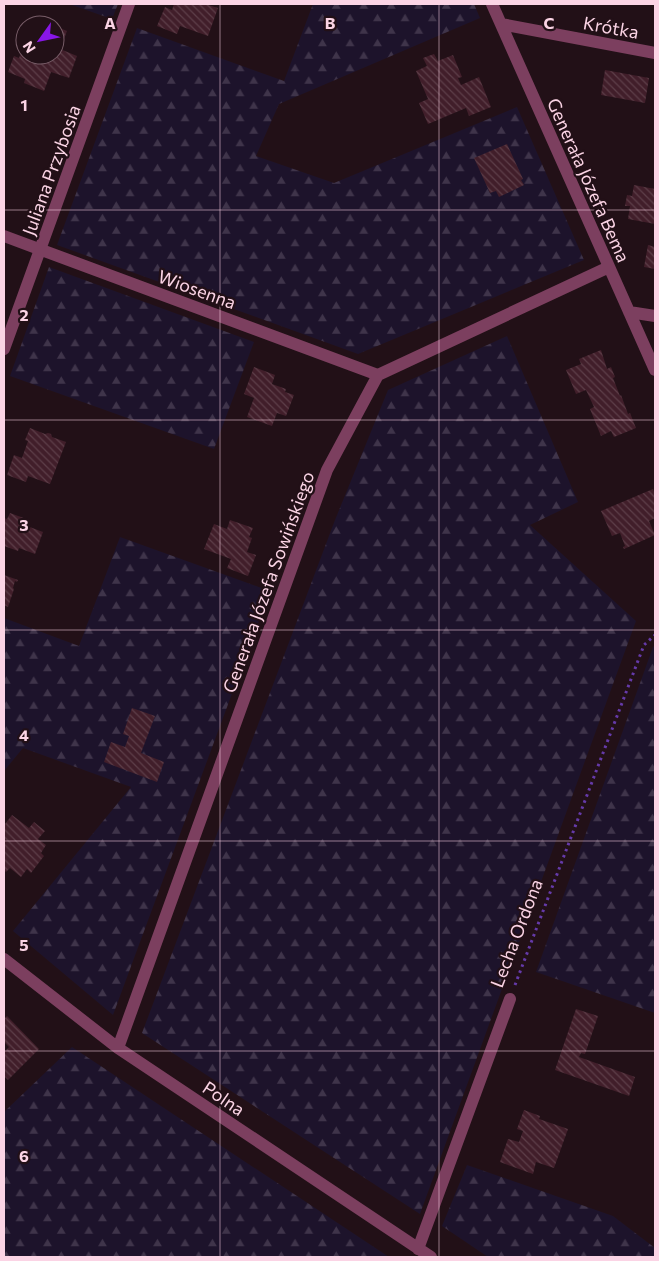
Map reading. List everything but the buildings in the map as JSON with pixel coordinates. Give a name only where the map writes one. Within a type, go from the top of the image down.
[{"type":"street","name":"Juliana Przybosia","points":[[4,349],[129,4]]},
{"type":"street","name":"Generała Józefa Bema","points":[[492,4],[655,370]]},
{"type":"street","name":"Krótka","points":[[501,24],[655,53]]},
{"type":"street","name":"Wiosenna","points":[[4,236],[378,375]]},
{"type":"street","points":[[378,375],[609,267]]},
{"type":"street","points":[[629,312],[655,316]]},
{"type":"street","name":"Generała Józefa Sowińskiego","points":[[118,1048],[327,470],[378,375]]},
{"type":"street","name":"Polna","points":[[4,959],[118,1048],[431,1257]]},
{"type":"street","name":"Lecha Ordona","points":[[418,1249],[510,1000]]},
{"type":"path","name":"Lecha Ordona","points":[[510,1000],[644,646],[655,635]]},
{"type":"green space","points":[[69,4],[118,4],[112,19]]},
{"type":"green space","points":[[313,4],[474,4],[480,18],[279,104],[256,156],[334,183],[517,107],[584,260],[358,354],[57,245],[137,28],[284,81]]},
{"type":"green space","points":[[49,267],[254,342],[214,449],[10,376]]},
{"type":"green space","points":[[507,336],[578,502],[530,525],[636,621],[420,1214],[142,1033],[335,520],[388,390]]},
{"type":"green space","points":[[120,537],[270,591],[113,1015],[13,931],[131,787],[23,748],[4,771],[4,618],[79,646]]},
{"type":"green space","points":[[655,646],[655,1013],[536,972],[653,647]]},
{"type":"green space","points":[[72,1047],[389,1257],[4,1257],[4,1112]]},
{"type":"green space","points":[[467,1165],[613,1216],[655,1248],[655,1257],[488,1257],[442,1226]]}]
